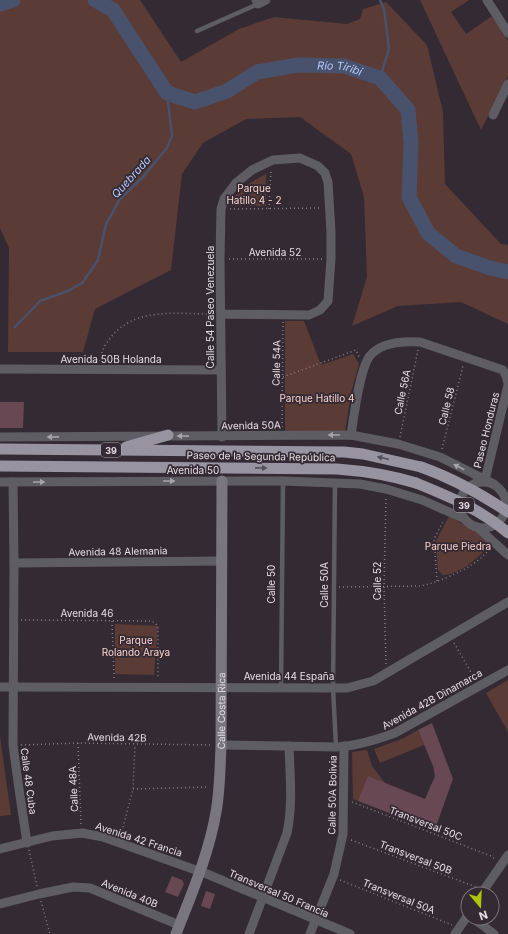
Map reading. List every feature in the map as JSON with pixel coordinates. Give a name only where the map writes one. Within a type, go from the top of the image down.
[{"type":"highway","points":[[114,450],[168,435]]},
{"type":"highway","name":"Paseo de la Segunda República","points":[[0,449],[344,452],[363,454],[421,467],[441,474],[488,498],[508,512]]},
{"type":"highway","name":"Paseo de la Segunda República","points":[[0,466],[359,470],[386,474],[416,483],[486,517],[508,532]]},
{"type":"main road","name":"Calle Costa Rica","points":[[178,929],[200,872],[212,833],[219,787],[221,745],[222,481]]},
{"type":"street","points":[[487,0],[508,33]]},
{"type":"street","points":[[493,115],[508,84]]},
{"type":"street","name":"Calle 54 Paseo Venezuela","points":[[222,437],[220,259],[221,209],[224,199],[236,183],[252,170],[271,161],[300,158],[318,166],[325,173],[328,182],[330,208]]},
{"type":"street","points":[[221,314],[309,315],[320,310],[328,301],[331,259],[330,208]]},
{"type":"street","name":"Paseo Honduras","points":[[351,435],[363,369],[370,356],[381,347],[407,341],[420,342],[503,370],[508,384],[484,480]]},
{"type":"street","name":"Avenida 50B Holanda","points":[[0,369],[221,370]]},
{"type":"street","name":"Avenida 50A","points":[[0,437],[168,435],[222,437],[351,435],[398,444],[440,457],[508,494]]},
{"type":"street","name":"Avenida 50","points":[[0,482],[335,482],[360,484],[386,489],[422,500],[465,519]]},
{"type":"street","name":"Calle 48 Cuba","points":[[13,482],[14,745],[27,843]]},
{"type":"street","points":[[477,527],[484,528],[496,524],[505,514],[506,501],[497,487],[486,482],[478,483],[466,490],[460,505],[462,512],[465,519],[477,527],[508,555]]},
{"type":"street","name":"Avenida 48 Alemania","points":[[14,562],[222,561]]},
{"type":"street","name":"Avenida 44 España","points":[[0,687],[347,688],[374,681],[508,602]]},
{"type":"street","name":"Avenida 42B Dinamarca","points":[[221,745],[340,746],[382,738],[395,734],[508,670]]},
{"type":"street","points":[[249,934],[287,833],[290,821],[291,804],[289,746]]},
{"type":"street","name":"Calle 50A Bolivia","points":[[310,934],[333,877],[343,837],[344,799],[340,746]]},
{"type":"street","name":"Avenida 42 Francia","points":[[0,849],[52,836],[82,833],[103,837],[200,872]]},
{"type":"street","points":[[487,886],[504,867],[508,855]]},
{"type":"street","name":"Transversal 50 Francia","points":[[200,872],[350,934]]},
{"type":"street","name":"Avenida 40B","points":[[0,904],[73,887],[90,888],[178,929]]},
{"type":"street","points":[[484,926],[494,934]]},
{"type":"lane","points":[[197,31],[260,1]]},
{"type":"lane","name":"Calle 50","points":[[281,687],[283,481]]},
{"type":"lane","name":"Calle 50A","points":[[333,688],[335,482]]},
{"type":"lane","name":"Calle 50A Bolivia","points":[[333,688],[340,746]]},
{"type":"path","points":[[270,208],[271,161]]},
{"type":"path","points":[[221,209],[330,208]]},
{"type":"path","name":"Avenida 52","points":[[220,259],[331,259]]},
{"type":"path","points":[[100,370],[100,354],[106,342],[127,322],[142,317],[159,314],[221,314]]},
{"type":"path","name":"Calle 54A","points":[[282,435],[284,315]]},
{"type":"path","name":"Calle 56A","points":[[398,444],[420,342]]},
{"type":"path","points":[[283,377],[356,350]]},
{"type":"path","name":"Calle 58","points":[[440,457],[464,358]]},
{"type":"path","name":"Calle 52","points":[[386,489],[384,587],[386,674]]},
{"type":"path","points":[[437,582],[434,539],[448,512]]},
{"type":"path","points":[[333,587],[419,586],[437,582],[478,561],[496,544]]},
{"type":"path","name":"Avenida 46","points":[[14,620],[152,621],[158,626],[158,687]]},
{"type":"path","points":[[112,620],[114,687]]},
{"type":"path","points":[[450,636],[479,686]]},
{"type":"path","name":"Avenida 42B","points":[[14,745],[78,743],[221,745]]},
{"type":"path","name":"Calle 48A","points":[[78,743],[82,833]]},
{"type":"path","points":[[119,843],[133,789],[135,744]]},
{"type":"path","points":[[133,789],[219,787]]},
{"type":"path","name":"Transversal 50C","points":[[344,799],[491,856],[504,867]]},
{"type":"path","name":"Transversal 50B","points":[[343,837],[467,886]]},
{"type":"path","name":"Transversal 50A","points":[[333,877],[457,931]]},
{"type":"green space","points":[[0,0],[140,0],[181,62],[239,29],[274,17],[347,24],[360,19],[363,9],[386,2],[427,45],[443,112],[445,184],[501,244],[508,245],[508,324],[461,302],[398,306],[352,326],[367,277],[364,197],[351,154],[300,117],[246,119],[203,143],[182,174],[171,270],[95,309],[83,352],[8,352],[9,248],[0,228]]},
{"type":"green space","points":[[420,0],[469,0],[451,12],[466,34],[492,16],[508,41],[508,76],[481,130]]},
{"type":"green space","name":"Parque Hatillo 4 - 2","points":[[266,174],[266,206],[231,206],[236,195],[240,191],[250,183]]},
{"type":"green space","name":"Parque Hatillo 4","points":[[285,321],[304,321],[321,365],[353,354],[359,364],[351,393],[345,432],[285,431]]},
{"type":"green space","name":"Parque Piedra","points":[[449,516],[475,531],[491,544],[463,568],[456,572],[443,575],[438,570],[436,541]]},
{"type":"green space","name":"Parque Rolando Araya","points":[[115,624],[158,626],[154,675],[115,674]]},
{"type":"green space","points":[[508,680],[508,732],[486,693]]},
{"type":"green space","points":[[418,730],[424,745],[380,763],[374,749],[404,738]]},
{"type":"green space","points":[[0,736],[11,815],[0,816]]},
{"type":"green space","points":[[367,750],[372,766],[385,783],[358,801],[353,799],[352,752]]},
{"type":"building","points":[[0,402],[24,402],[23,428],[0,428]]},
{"type":"building","points":[[432,723],[453,779],[435,829],[358,801],[368,776],[425,799],[435,776],[433,766],[418,730]]},
{"type":"building","points":[[172,876],[182,880],[184,884],[178,897],[165,892]]},
{"type":"building","points":[[206,891],[215,894],[210,909],[201,906]]},
{"type":"waterway","name":"Río Tiribí","points":[[0,4],[13,0]]},
{"type":"waterway","name":"Río Tiribí","points":[[95,0],[113,10],[167,93],[195,102],[227,91],[257,72],[298,65],[344,66],[380,78],[408,110],[411,143],[409,197],[428,233],[456,256],[490,268],[508,272]]},
{"type":"waterway","points":[[380,0],[384,9],[389,49],[380,78]]},
{"type":"waterway","name":"Quebrada","points":[[15,327],[40,301],[68,291],[82,283],[98,260],[106,224],[120,199],[143,177],[167,148],[172,136],[167,93]]}]
